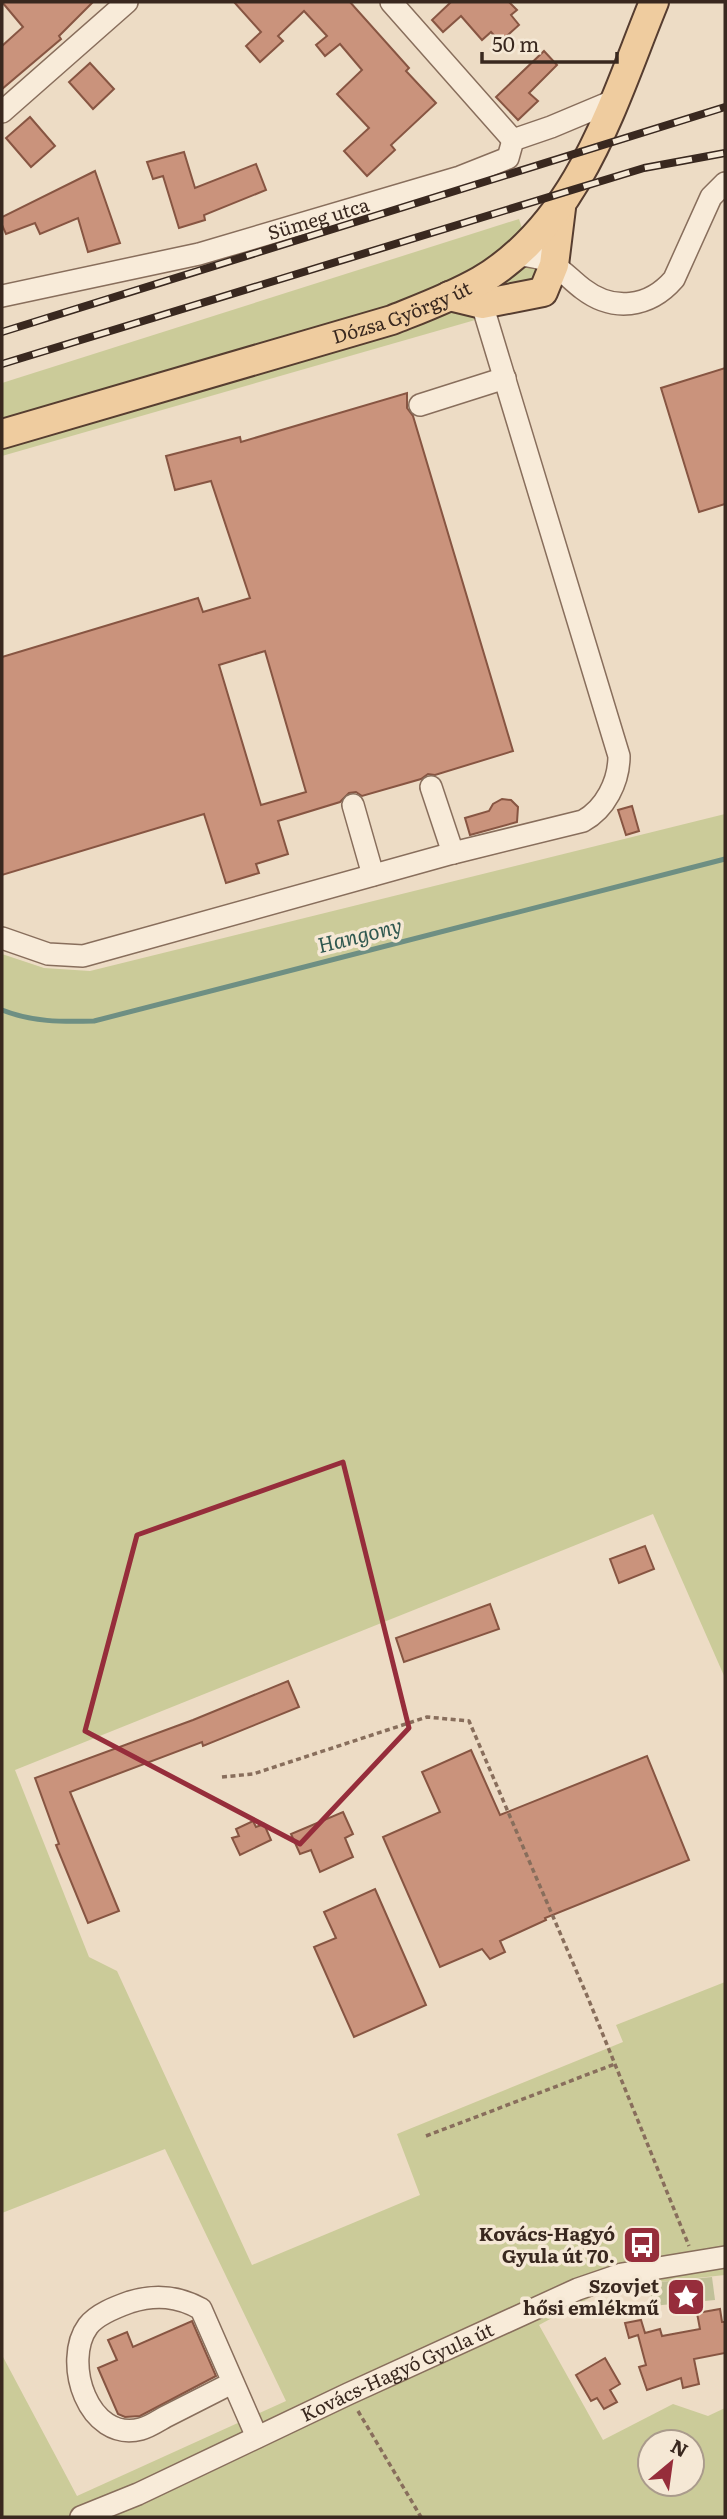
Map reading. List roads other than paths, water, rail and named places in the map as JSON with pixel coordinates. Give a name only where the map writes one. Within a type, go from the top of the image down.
[{"type":"main road","name":"Dózsa György út","points":[[2,434],[392,320],[481,280],[516,255],[538,234],[562,204],[584,167],[654,2]]},
{"type":"main road","points":[[449,296],[482,304],[544,292],[554,265],[562,204]]},
{"type":"street","points":[[2,112],[127,2]]},
{"type":"street","points":[[391,2],[513,140],[613,101]]},
{"type":"street","name":"Sümeg utca","points":[[2,296],[199,254],[460,177],[508,158],[513,140]]},
{"type":"street","points":[[544,292],[563,292],[619,305],[650,300],[665,290],[674,279],[711,197],[725,183]]},
{"type":"street","points":[[516,255],[537,257],[554,265],[600,300]]},
{"type":"street","points":[[2,938],[48,954],[83,956],[453,853],[583,821],[592,816],[607,797],[619,756],[482,304]]},
{"type":"street","points":[[421,405],[505,378]]},
{"type":"street","points":[[431,787],[453,853]]},
{"type":"street","points":[[353,805],[373,875]]},
{"type":"street","name":"Kovács-Hagyó Gyula út","points":[[80,2517],[138,2494],[578,2289],[622,2274],[725,2257]]},
{"type":"street","points":[[232,2383],[141,2430],[111,2427],[90,2409],[80,2377],[80,2343],[89,2325],[123,2305],[147,2297],[188,2301],[201,2309],[257,2437]]},
{"type":"waterway","name":"Hangony","points":[[2,1010],[47,1020],[94,1021],[725,859]]},
{"type":"railway","points":[[2,332],[725,107]]},
{"type":"railway","points":[[2,364],[644,168],[725,153]]},
{"type":"place","name":"Kovács-Hagyó Gyula út 70.","points":[[642,2245]]},
{"type":"place","name":"Szovjet hősi emlékmű","points":[[686,2297]]}]
